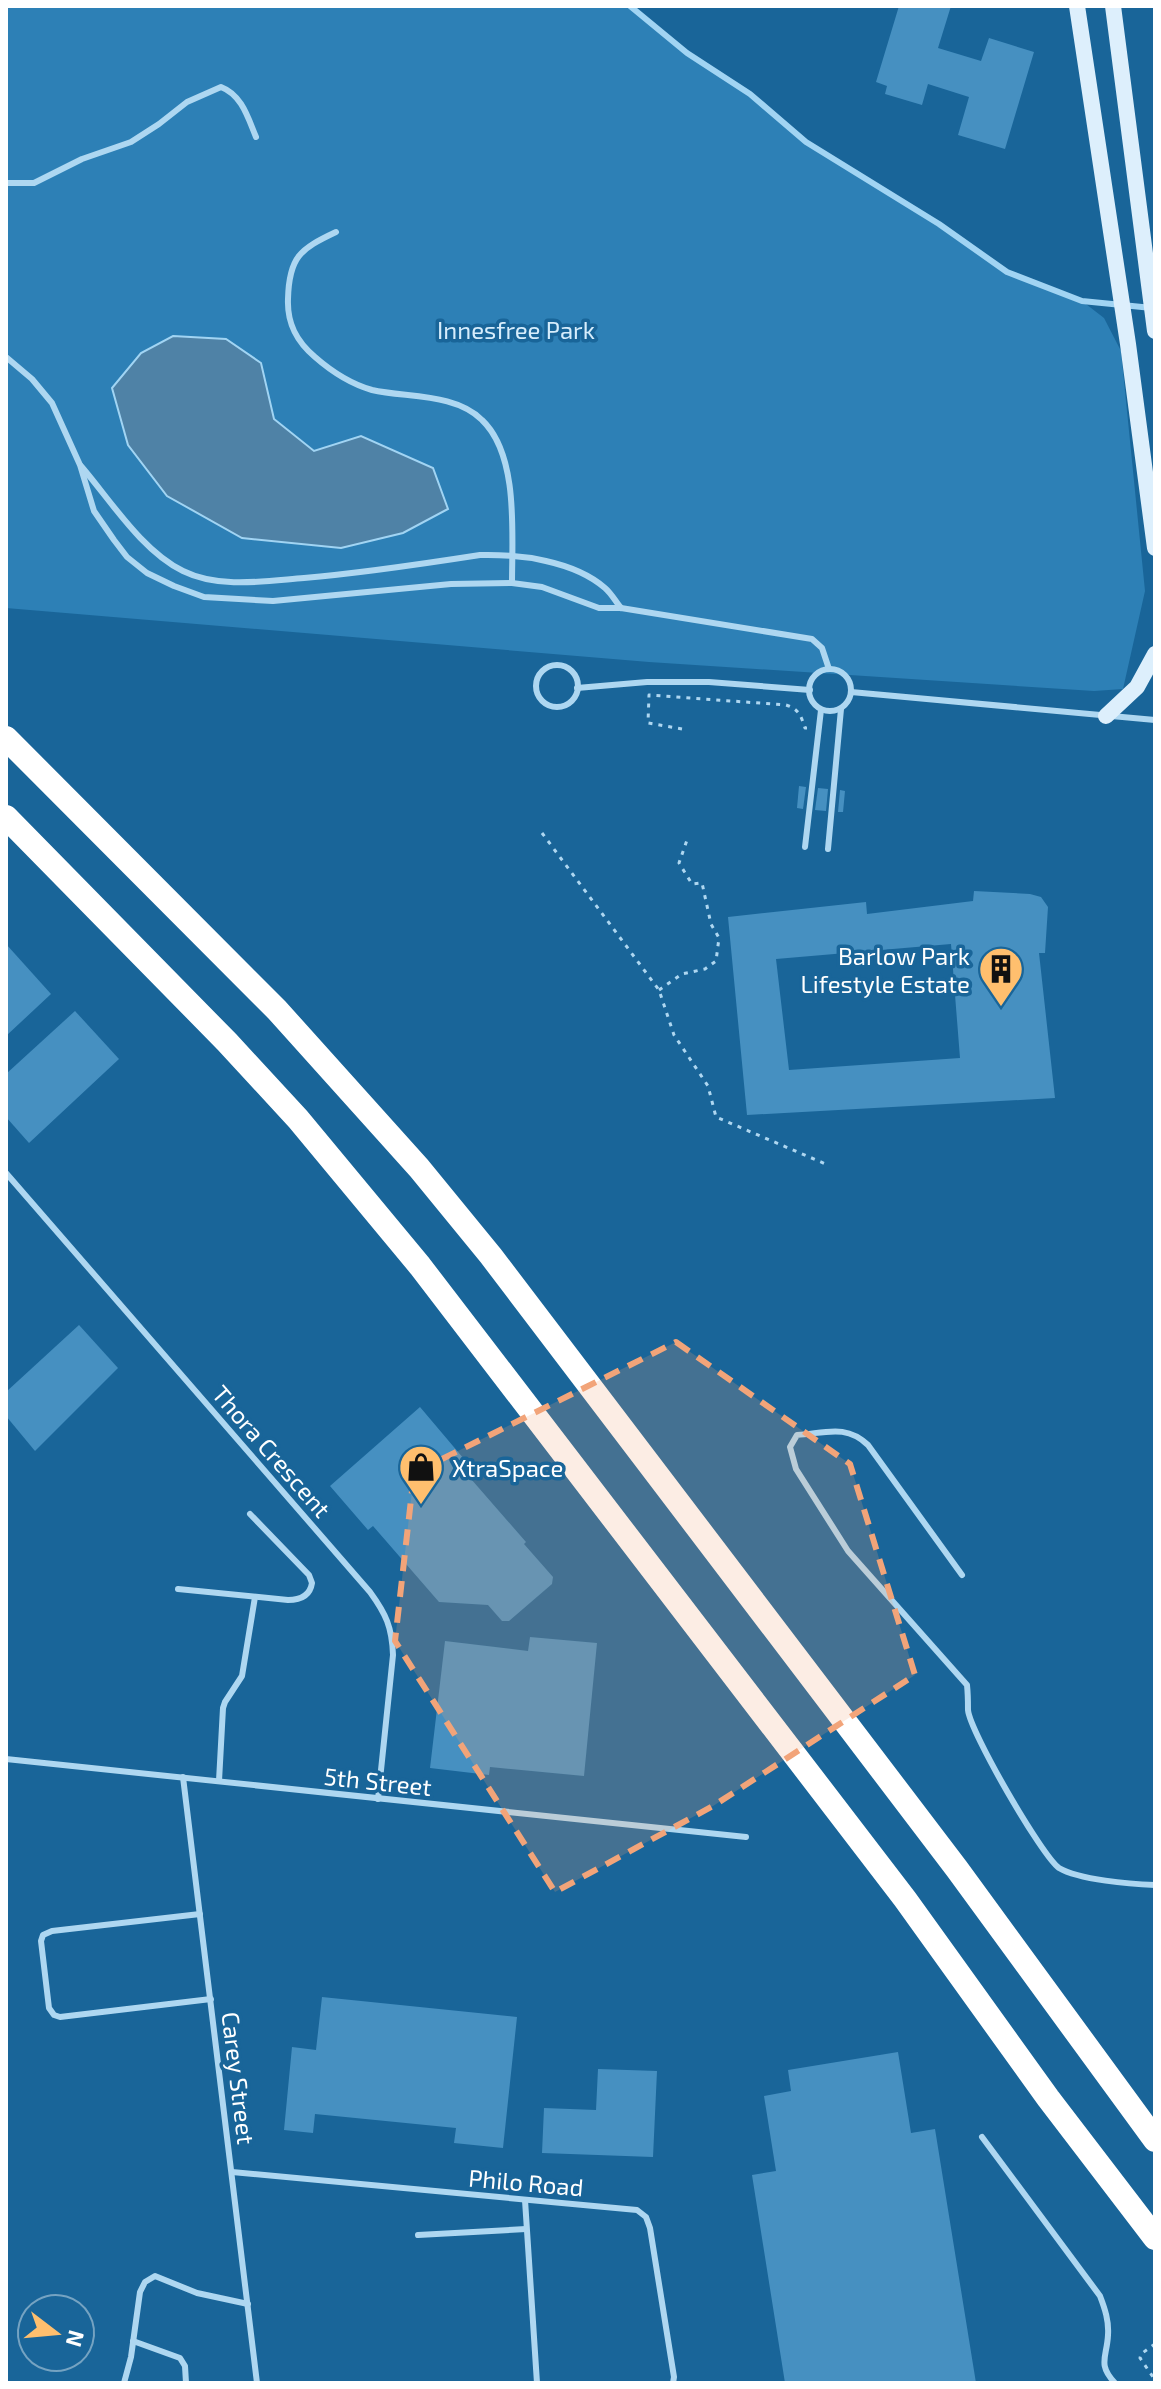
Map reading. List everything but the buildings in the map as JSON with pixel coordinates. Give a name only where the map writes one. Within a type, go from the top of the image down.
[{"type":"highway","points":[[6,738],[277,1010],[419,1168],[491,1256],[957,1869],[1155,2140]]},
{"type":"highway","points":[[6,817],[298,1119],[420,1266],[886,1873],[1048,2098],[1155,2238]]},
{"type":"main road","points":[[1077,6],[1155,548]]},
{"type":"main road","points":[[1113,6],[1155,331]]},
{"type":"main road","points":[[1106,716],[1130,696],[1155,654]]},
{"type":"lane","points":[[6,183],[34,183],[82,159],[131,142],[187,102],[221,87],[239,100],[256,137]]},
{"type":"lane","points":[[336,232],[309,245],[293,264],[288,277],[288,314],[292,330],[309,353],[336,374],[370,389],[451,403],[482,420],[501,448],[508,477],[513,530],[512,583]]},
{"type":"lane","points":[[6,357],[32,379],[52,403],[80,465],[94,511],[127,557],[147,573],[204,597],[273,601],[451,584],[512,583],[542,587],[599,608],[621,608],[812,639],[822,648],[829,669]]},
{"type":"lane","points":[[80,465],[137,535],[185,573],[219,581],[257,582],[335,575],[480,555],[512,557],[544,561],[579,572],[606,589],[621,608]]},
{"type":"lane","points":[[563,666],[574,674],[577,688],[572,700],[561,707],[554,707],[542,701],[536,683],[543,670],[563,666]]},
{"type":"lane","points":[[829,669],[848,678],[851,692],[841,709],[828,711],[821,710],[812,700],[810,690],[816,675],[829,669]]},
{"type":"lane","points":[[577,688],[693,682],[810,690]]},
{"type":"lane","points":[[851,692],[1155,720]]},
{"type":"lane","points":[[828,849],[841,709]]},
{"type":"lane","points":[[805,847],[821,710]]},
{"type":"lane","name":"Thora Crescent","points":[[6,1173],[383,1610],[392,1631],[393,1655],[378,1799]]},
{"type":"lane","points":[[962,1575],[860,1438],[849,1431],[797,1435],[790,1447],[796,1469],[848,1551],[967,1685],[968,1709],[991,1764],[1058,1867],[1077,1875],[1155,1885]]},
{"type":"lane","points":[[178,1589],[297,1600],[309,1592],[312,1583],[309,1575],[250,1514]]},
{"type":"lane","points":[[219,1781],[223,1708],[242,1676],[255,1597]]},
{"type":"lane","name":"5th Street","points":[[6,1759],[746,1837]]},
{"type":"lane","name":"Carey Street","points":[[183,1777],[257,2383]]},
{"type":"lane","points":[[200,1914],[52,1931],[43,1935],[41,1941],[49,2008],[60,2017],[211,1999]]},
{"type":"lane","points":[[982,2137],[1093,2283],[1108,2320],[1103,2364],[1107,2375],[1115,2383]]},
{"type":"lane","name":"Philo Road","points":[[232,2172],[637,2210],[646,2217],[658,2273],[673,2383]]},
{"type":"lane","points":[[525,2200],[537,2383]]},
{"type":"lane","points":[[418,2235],[526,2229]]},
{"type":"lane","points":[[124,2383],[140,2292],[145,2282],[155,2276],[197,2293],[248,2304]]},
{"type":"lane","points":[[133,2341],[180,2358],[185,2366],[186,2383]]},
{"type":"path","points":[[682,729],[648,723],[649,695],[786,705],[800,714],[805,728],[819,729]]},
{"type":"path","points":[[542,833],[659,990],[674,1035],[708,1086],[716,1117],[828,1165]]},
{"type":"path","points":[[659,990],[682,974],[705,969],[716,961],[719,938],[711,924],[702,883],[692,884],[679,863],[687,840]]},
{"type":"path","points":[[1155,2344],[1140,2358],[1155,2380]]},
{"type":"highlighted area","points":[[676,1342],[850,1464],[915,1675],[713,1806],[555,1892],[395,1641],[414,1473]]},
{"type":"green space","name":"Innesfree Park","points":[[6,6],[630,6],[687,53],[750,94],[806,142],[939,224],[1006,271],[1082,301],[1104,318],[1121,351],[1145,591],[1123,689],[1094,691],[649,662],[6,608]]},
{"type":"shaded area","points":[[173,336],[226,339],[261,363],[274,419],[314,451],[361,436],[433,468],[448,509],[403,533],[341,548],[242,538],[167,496],[128,445],[112,388],[141,353]]},
{"type":"waterway","points":[[630,6],[687,53],[750,94],[806,142],[939,224],[1007,272],[1082,301],[1152,308]]},
{"type":"place","name":"Barlow Park Lifestyle Estate","points":[[1001,1008]]},
{"type":"place","name":"XtraSpace","points":[[421,1506]]}]
